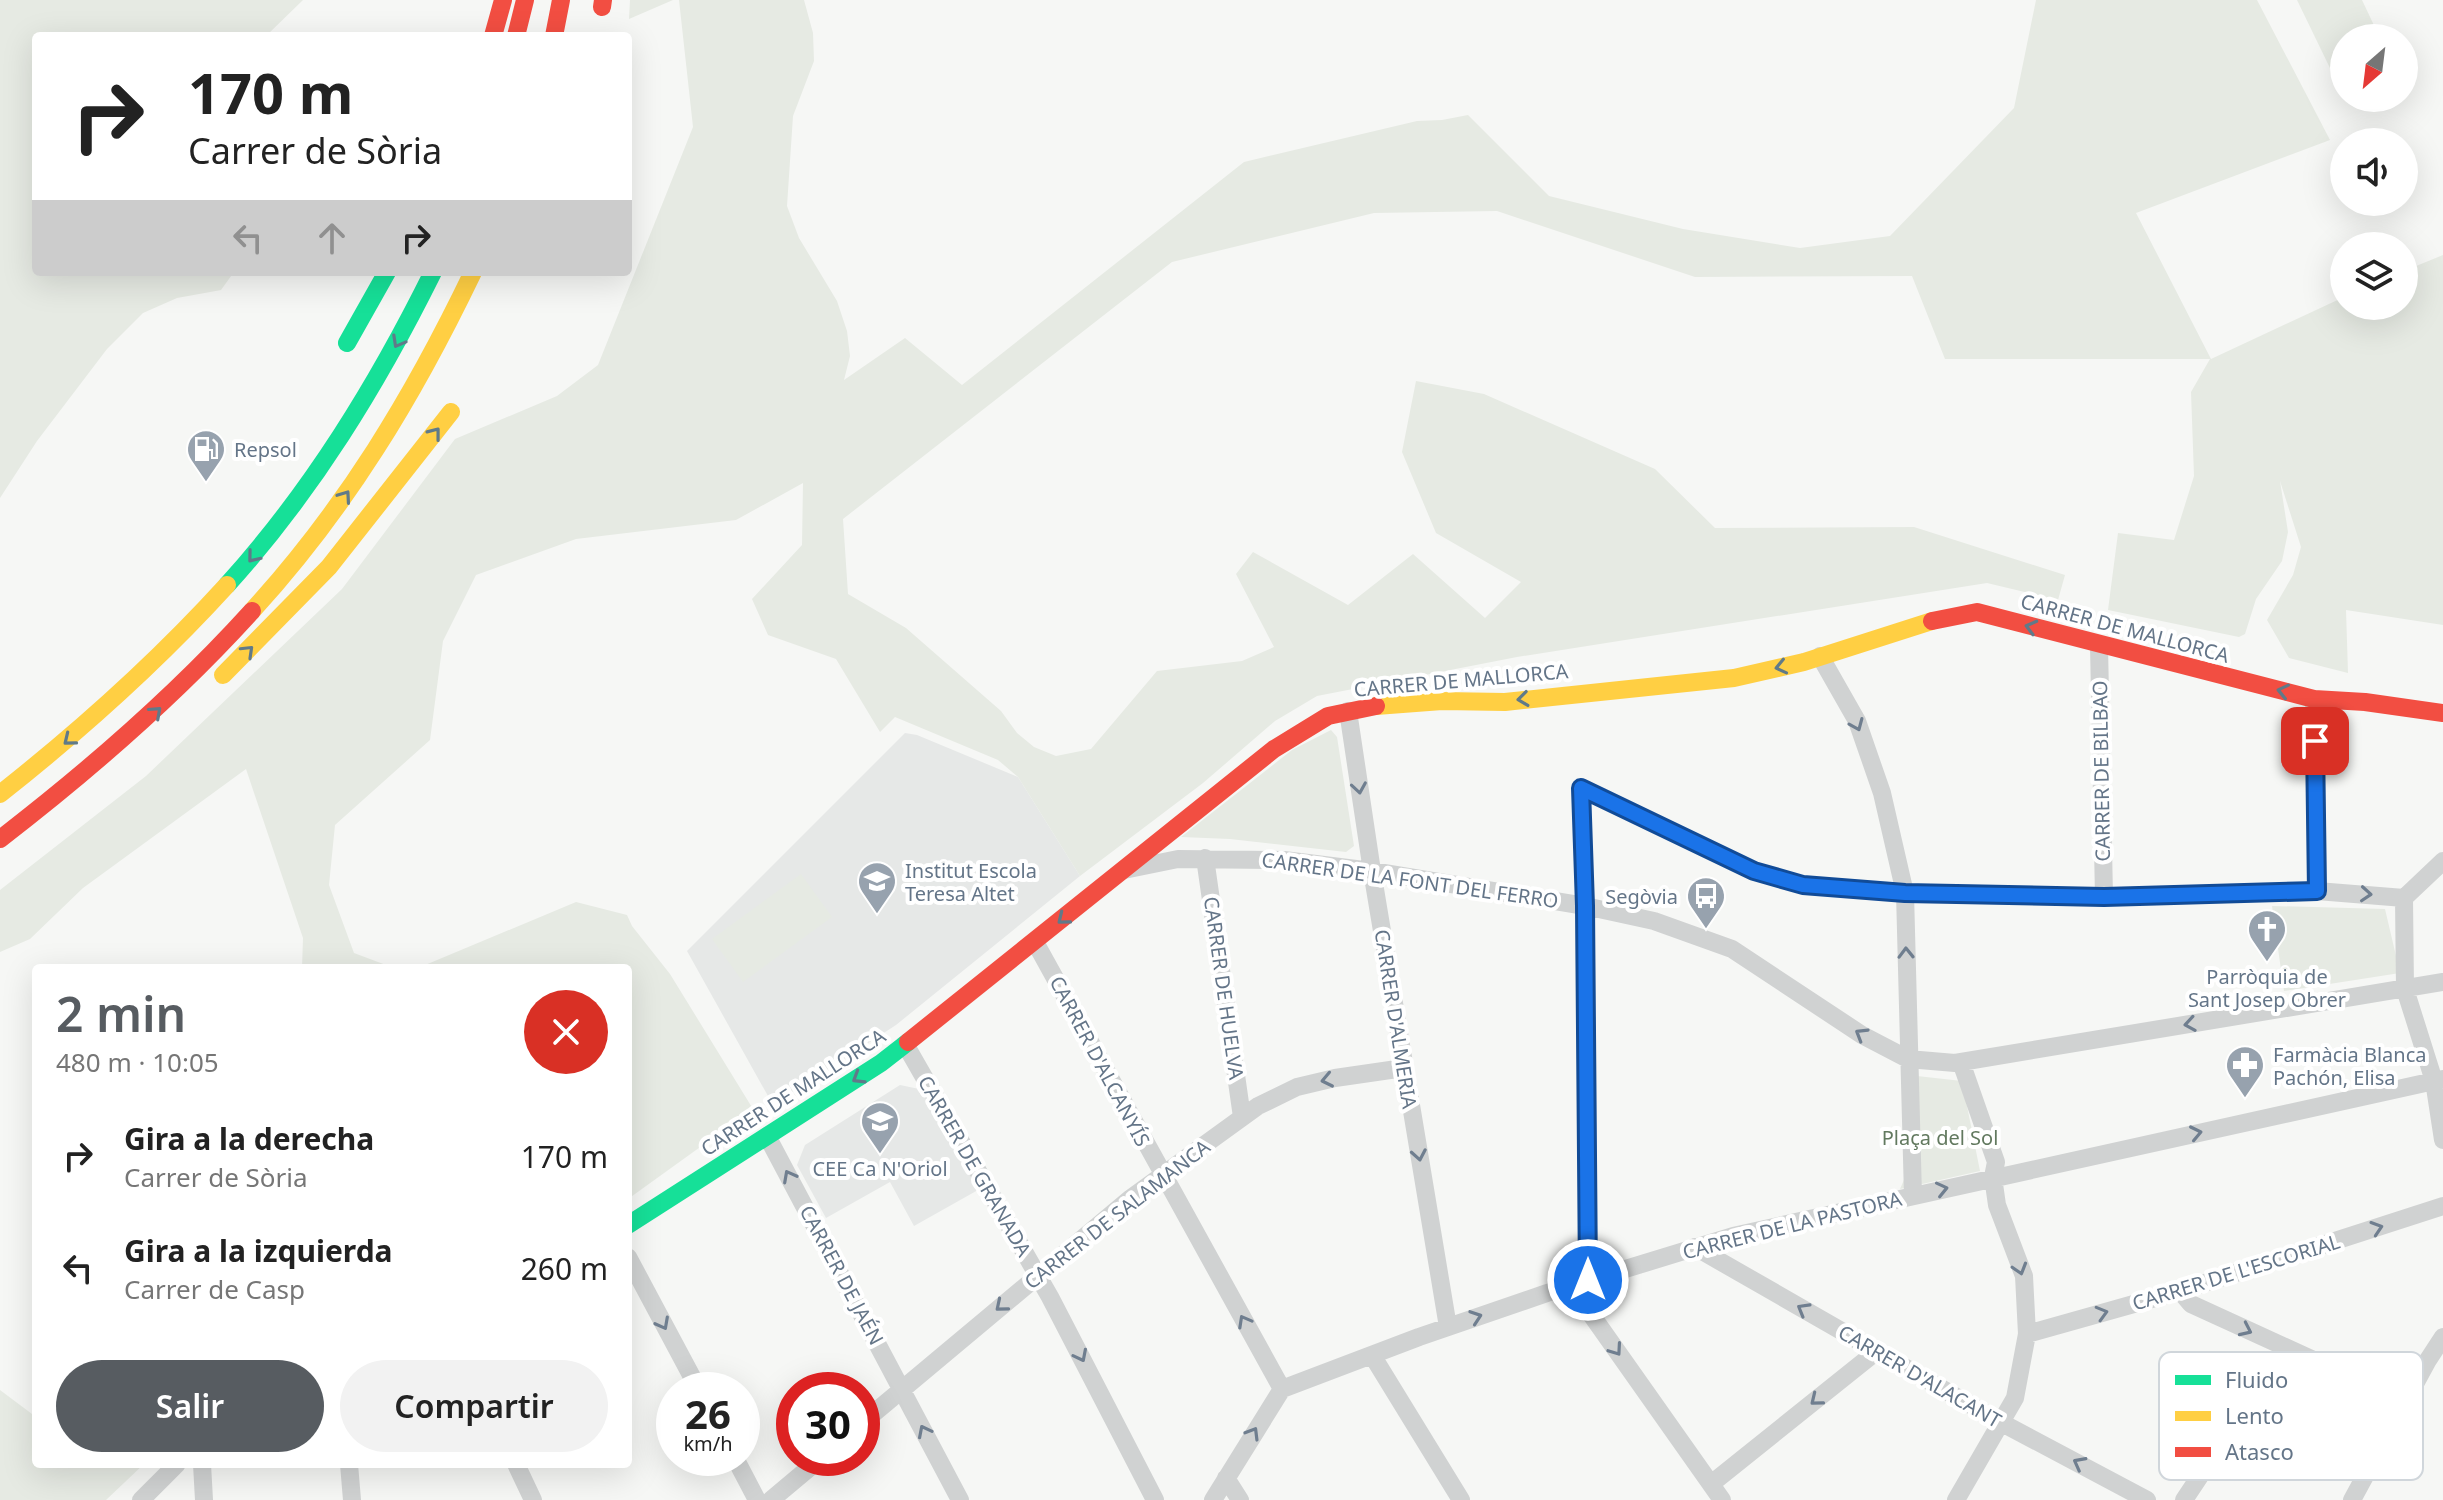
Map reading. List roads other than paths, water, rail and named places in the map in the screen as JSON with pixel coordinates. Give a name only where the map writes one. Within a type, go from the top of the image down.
[{"type":"main road","points":[[494,32],[503,0]]},
{"type":"main road","points":[[517,32],[525,0]]},
{"type":"main road","points":[[555,32],[561,0]]},
{"type":"main road","points":[[347,343],[385,276]]},
{"type":"main road","points":[[0,794],[106,710],[177,642],[242,570],[299,499],[355,416],[399,341],[431,276]]},
{"type":"main road","points":[[0,839],[97,764],[205,664],[263,601],[311,543],[396,419],[471,276]]},
{"type":"main road","points":[[212,685],[329,567],[451,412]]},
{"type":"main road","name":"CARRER DE MALLORCA","points":[[632,1222],[881,1063],[1274,749],[1319,721],[1348,711],[1370,706],[1442,701],[1505,702],[1734,678],[1820,656],[1947,616],[1977,612],[2314,699],[2365,702],[2443,713]]},
{"type":"main road","points":[[97,764],[151,736]]},
{"type":"street","name":"CARRER DE BILBAO","points":[[2099,645],[2104,897]]},
{"type":"street","points":[[1820,656],[1857,721],[1882,793],[1905,893],[1913,1196]]},
{"type":"street","points":[[2314,699],[2317,891]]},
{"type":"street","name":"CARRER D'ALMERIA","points":[[1348,711],[1448,1327]]},
{"type":"street","points":[[1722,1500],[1579,1283],[1585,906],[1581,788],[1754,871],[1803,885],[1905,893],[2104,897],[2317,891],[2404,898]]},
{"type":"street","name":"CARRER DE HUELVA","points":[[1205,858],[1242,1117]]},
{"type":"street","name":"CARRER DE LA FONT DEL FERRO","points":[[1123,870],[1178,859],[1284,860],[1372,871],[1585,906],[1654,921],[1732,949],[1862,1035],[1908,1059],[1961,1062],[2443,982]]},
{"type":"street","points":[[2443,861],[2404,898],[2405,989],[2438,1080],[2443,1140]]},
{"type":"street","name":"CARRER D'ALCANYÍS","points":[[1035,942],[1282,1389]]},
{"type":"street","name":"CARRER DE GRANADA","points":[[905,1044],[1038,1275],[1155,1500]]},
{"type":"street","points":[[1956,1500],[2015,1398],[2027,1334],[2024,1276],[1997,1205],[1993,1177],[1996,1162],[1961,1062]]},
{"type":"street","name":"CARRER DE SALAMANCA","points":[[880,1408],[1162,1175],[1242,1117],[1297,1087],[1404,1068]]},
{"type":"street","name":"CARRER DE LA PASTORA","points":[[1282,1389],[1448,1327],[1733,1236],[2438,1080]]},
{"type":"street","name":"CARRER DE JAÉN","points":[[767,1136],[960,1500]]},
{"type":"street","name":"CARRER DE L'ESCORIAL","points":[[2027,1334],[2180,1291],[2443,1206]]},
{"type":"street","name":"CARRER D'ALACANT","points":[[1695,1247],[2002,1423],[2147,1500]]},
{"type":"street","points":[[632,1264],[689,1372]]},
{"type":"street","points":[[2180,1291],[2191,1304],[2294,1352]]},
{"type":"street","points":[[2423,1371],[2443,1337]]},
{"type":"street","points":[[2282,1352],[2285,1348]]},
{"type":"street","points":[[1711,1484],[1877,1351]]},
{"type":"street","points":[[1372,1355],[1461,1500]]},
{"type":"street","points":[[1213,1500],[1282,1389]]},
{"type":"street","points":[[141,1500],[173,1468]]},
{"type":"street","points":[[202,1468],[204,1500]]},
{"type":"street","points":[[349,1468],[352,1500]]},
{"type":"street","points":[[518,1468],[533,1500]]},
{"type":"street","points":[[744,1476],[757,1500]]},
{"type":"street","points":[[771,1500],[800,1476]]},
{"type":"street","points":[[1226,1478],[1240,1500]]},
{"type":"street","points":[[2184,1500],[2197,1480]]},
{"type":"street","points":[[2352,1500],[2363,1480]]},
{"type":"place","name":"Repsol","points":[[206,483]]},
{"type":"place","name":"Institut Escola Teresa Altet","points":[[877,915]]},
{"type":"place","name":"Segòvia","points":[[1706,930]]},
{"type":"place","name":"Parròquia de Sant Josep Obrer","points":[[2267,963]]},
{"type":"place","name":"Farmàcia Blanca Pachón, Elisa","points":[[2245,1099]]},
{"type":"place","name":"CEE Ca N'Oriol","points":[[880,1155]]},
{"type":"park label","name":"Plaça del Sol","points":[[1940,1137]]}]
